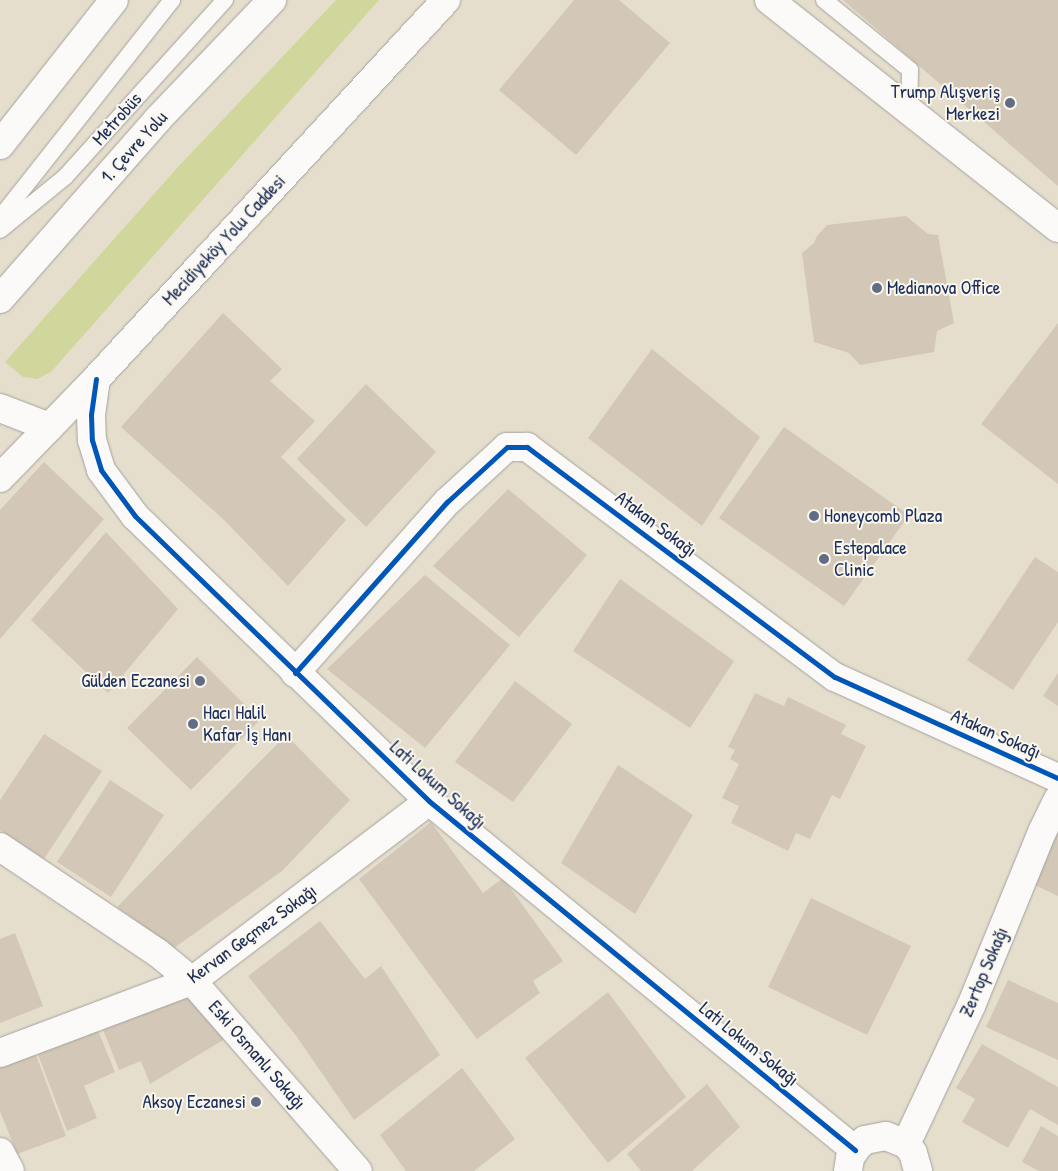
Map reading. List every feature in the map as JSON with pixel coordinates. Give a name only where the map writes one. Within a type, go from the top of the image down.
[{"type":"main road","points":[[0,145],[114,0]]},
{"type":"main road","name":"1. Çevre Yolu","points":[[0,299],[158,119],[272,0]]},
{"type":"main road","name":"Mecidiyeköy Yolu Caddesi","points":[[0,478],[96,379],[446,0]]},
{"type":"main road","points":[[769,0],[1058,228]]},
{"type":"main road","name":"Lati Lokum Sokağı","points":[[96,379],[90,415],[92,440],[101,470],[135,516],[429,802],[852,1161]]},
{"type":"main road","points":[[0,408],[49,427]]},
{"type":"main road","name":"Atakan Sokağı","points":[[295,673],[447,502],[507,447],[527,447],[835,677],[1058,778]]},
{"type":"main road","name":"Zertop Sokağı","points":[[906,1144],[971,1006],[1042,832],[1058,799]]},
{"type":"main road","name":"Kervan Geçmez Sokağı","points":[[0,1053],[192,981],[429,802]]},
{"type":"main road","name":"Eski Osmanlı Sokağı","points":[[0,847],[158,953],[192,981],[358,1171]]},
{"type":"main road","points":[[852,1161],[865,1140],[886,1136],[906,1144],[913,1153],[918,1171]]},
{"type":"main road","points":[[0,1152],[10,1171]]},
{"type":"lane","name":"Metrobüs","points":[[0,218],[172,0]]},
{"type":"lane","name":"Metrobüs","points":[[0,230],[65,177],[225,0]]},
{"type":"lane","points":[[824,0],[910,70],[909,109]]},
{"type":"green space","points":[[336,0],[379,0],[51,372],[37,379],[23,377],[5,362],[177,168]]},
{"type":"building","points":[[574,0],[619,0],[670,43],[576,155],[499,90]]},
{"type":"building","name":"Trump Alışveriş Merkezi","points":[[843,0],[1058,0],[1058,186],[865,19]]},
{"type":"building","name":"Medianova Office","points":[[906,216],[928,234],[938,235],[954,323],[937,331],[934,352],[860,365],[849,353],[814,342],[802,253],[814,243],[817,236],[827,225]]},
{"type":"building","points":[[223,313],[282,369],[270,381],[315,421],[281,457],[346,520],[288,586],[224,520],[121,427]]},
{"type":"building","points":[[1058,323],[1058,484],[981,424]]},
{"type":"building","points":[[652,349],[760,437],[702,526],[588,438]]},
{"type":"building","points":[[366,384],[436,452],[366,527],[297,459]]},
{"type":"building","name":"Honeycomb Plaza","points":[[784,427],[909,515],[844,606],[719,518]]},
{"type":"building","points":[[44,462],[104,519],[0,639],[0,510]]},
{"type":"building","points":[[508,489],[587,555],[519,637],[433,566]]},
{"type":"building","points":[[106,532],[178,609],[108,693],[31,620]]},
{"type":"building","points":[[1035,557],[1058,572],[1058,622],[1013,690],[967,660]]},
{"type":"building","points":[[425,575],[510,645],[425,748],[327,669]]},
{"type":"building","points":[[620,579],[734,661],[690,728],[573,651]]},
{"type":"building","name":"Hacı Halil Kafar İş Hanı","points":[[197,657],[260,720],[191,790],[127,728]]},
{"type":"building","points":[[1058,673],[1058,706],[1043,696]]},
{"type":"building","points":[[515,681],[572,724],[513,802],[455,762]]},
{"type":"building","points":[[755,693],[784,706],[788,697],[846,725],[841,734],[866,746],[840,799],[832,795],[810,839],[796,833],[788,851],[731,823],[739,806],[722,798],[739,764],[730,759],[735,750],[728,747]]},
{"type":"building","points":[[44,734],[102,771],[44,859],[0,830],[0,800]]},
{"type":"building","points":[[286,735],[350,800],[282,871],[174,948],[117,907]]},
{"type":"building","points":[[618,765],[693,815],[635,914],[561,863]]},
{"type":"building","points":[[110,780],[164,815],[111,897],[57,862]]},
{"type":"building","points":[[431,822],[483,893],[503,878],[563,961],[533,981],[540,993],[477,1039],[359,879]]},
{"type":"building","points":[[1058,832],[1058,896],[1033,884]]},
{"type":"building","points":[[811,898],[911,946],[867,1035],[768,987]]},
{"type":"building","points":[[320,921],[365,979],[381,966],[440,1055],[354,1120],[297,1037],[248,976]]},
{"type":"building","points":[[15,933],[43,1006],[0,1023],[0,939]]},
{"type":"building","points":[[1008,980],[1058,1003],[1058,1060],[986,1027]]},
{"type":"building","points":[[192,991],[228,1037],[150,1084],[141,1061],[119,1070],[102,1027]]},
{"type":"building","points":[[608,992],[686,1097],[608,1163],[525,1058]]},
{"type":"building","points":[[97,1028],[115,1072],[84,1086],[97,1118],[67,1131],[37,1052]]},
{"type":"building","points":[[982,1044],[1058,1087],[1058,1125],[1030,1109],[1008,1148],[962,1122],[975,1099],[956,1088]]},
{"type":"building","points":[[35,1052],[66,1136],[17,1154],[0,1111],[0,1066]]},
{"type":"building","points":[[462,1068],[515,1139],[474,1171],[406,1171],[380,1135]]},
{"type":"building","points":[[707,1084],[740,1127],[692,1171],[641,1171],[627,1154]]},
{"type":"building","points":[[1041,1126],[1058,1136],[1058,1171],[1039,1171],[1022,1162]]},
{"type":"cycle path","points":[[96,379],[91,415],[92,440],[101,470],[135,516],[429,801],[855,1150]]},
{"type":"cycle path","points":[[295,673],[447,502],[507,447],[527,447],[835,677],[1058,778]]},
{"type":"place","name":"Trump Alışveriş Merkezi","points":[[1010,103]]},
{"type":"place","name":"Medianova Office","points":[[877,288]]},
{"type":"place","name":"Honeycomb Plaza","points":[[814,516]]},
{"type":"place","name":"Estepalace Clinic","points":[[824,559]]},
{"type":"place","name":"Gülden Eczanesi","points":[[200,681]]},
{"type":"place","name":"Hacı Halil Kafar İş Hanı","points":[[193,724]]},
{"type":"place","name":"Aksoy Eczanesi","points":[[256,1102]]}]
